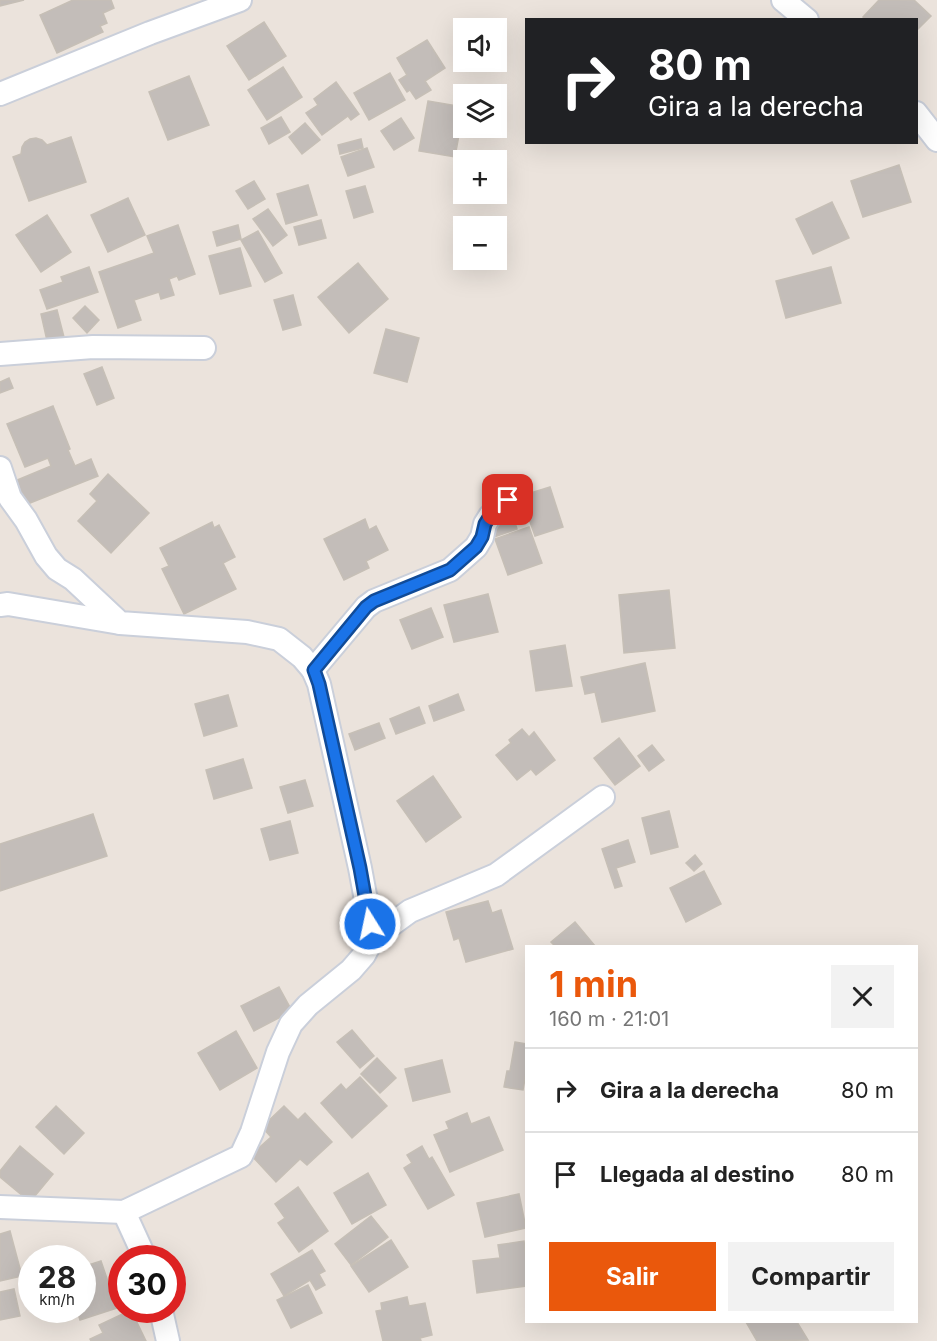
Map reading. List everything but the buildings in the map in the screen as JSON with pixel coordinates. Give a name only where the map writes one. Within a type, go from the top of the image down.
[{"type":"street","points":[[0,94],[150,33],[240,0]]},
{"type":"street","points":[[783,0],[805,18]]},
{"type":"street","points":[[918,116],[937,140]]},
{"type":"street","points":[[0,354],[93,347],[204,348]]},
{"type":"street","points":[[0,468],[10,498],[26,520],[46,556],[57,569],[73,579],[120,623]]},
{"type":"street","points":[[314,670],[366,607],[374,601],[450,570],[476,547],[490,516],[508,500]]},
{"type":"street","points":[[0,605],[8,604],[120,623],[247,632],[279,639],[302,657],[314,670],[319,684],[360,868],[373,938]]},
{"type":"street","points":[[0,1207],[124,1212],[241,1156],[252,1132],[278,1052],[291,1024],[309,1005],[351,970],[364,955],[373,938],[410,911],[496,875],[603,797]]},
{"type":"street","points":[[124,1212],[140,1245]]},
{"type":"street","points":[[164,1323],[168,1341]]},
{"type":"route","points":[[370,924],[360,868],[314,670],[366,607],[374,601],[450,570],[476,547],[490,516],[508,500]]}]
